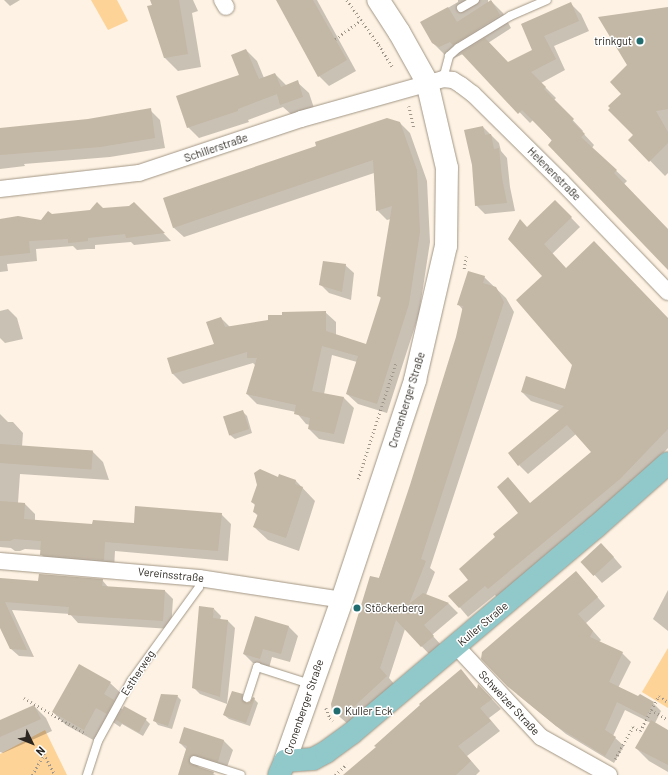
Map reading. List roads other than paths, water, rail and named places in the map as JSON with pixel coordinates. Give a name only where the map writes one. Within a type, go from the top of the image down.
[{"type":"main road","name":"Cronenberger Straße","points":[[282,768],[342,600],[415,380],[446,246],[447,168],[435,80],[399,32],[378,0]]},
{"type":"main road","name":"Kuller Straße","points":[[282,768],[326,752],[456,646],[633,495],[668,463]]},
{"type":"street","name":"Schillerstraße","points":[[0,189],[139,173],[301,119],[435,80]]},
{"type":"street","name":"Helenenstraße","points":[[435,80],[457,82],[473,94],[561,181],[668,292]]},
{"type":"street","name":"Vereinsstraße","points":[[0,561],[200,578],[342,600]]},
{"type":"street","name":"Schweizer Straße","points":[[456,646],[541,737],[608,774]]},
{"type":"lane","points":[[461,8],[475,0]]},
{"type":"lane","points":[[435,80],[449,56],[458,48],[510,16],[547,0]]},
{"type":"lane","name":"Estherweg","points":[[87,775],[98,741],[131,681],[199,587],[200,578]]},
{"type":"lane","points":[[247,698],[257,667],[311,684]]},
{"type":"lane","points":[[194,760],[241,775]]},
{"type":"place","name":"trinkgut","points":[[640,41]]},
{"type":"place","name":"Stöckerberg","points":[[357,608]]},
{"type":"place","name":"Kuller Eck","points":[[337,711]]}]
